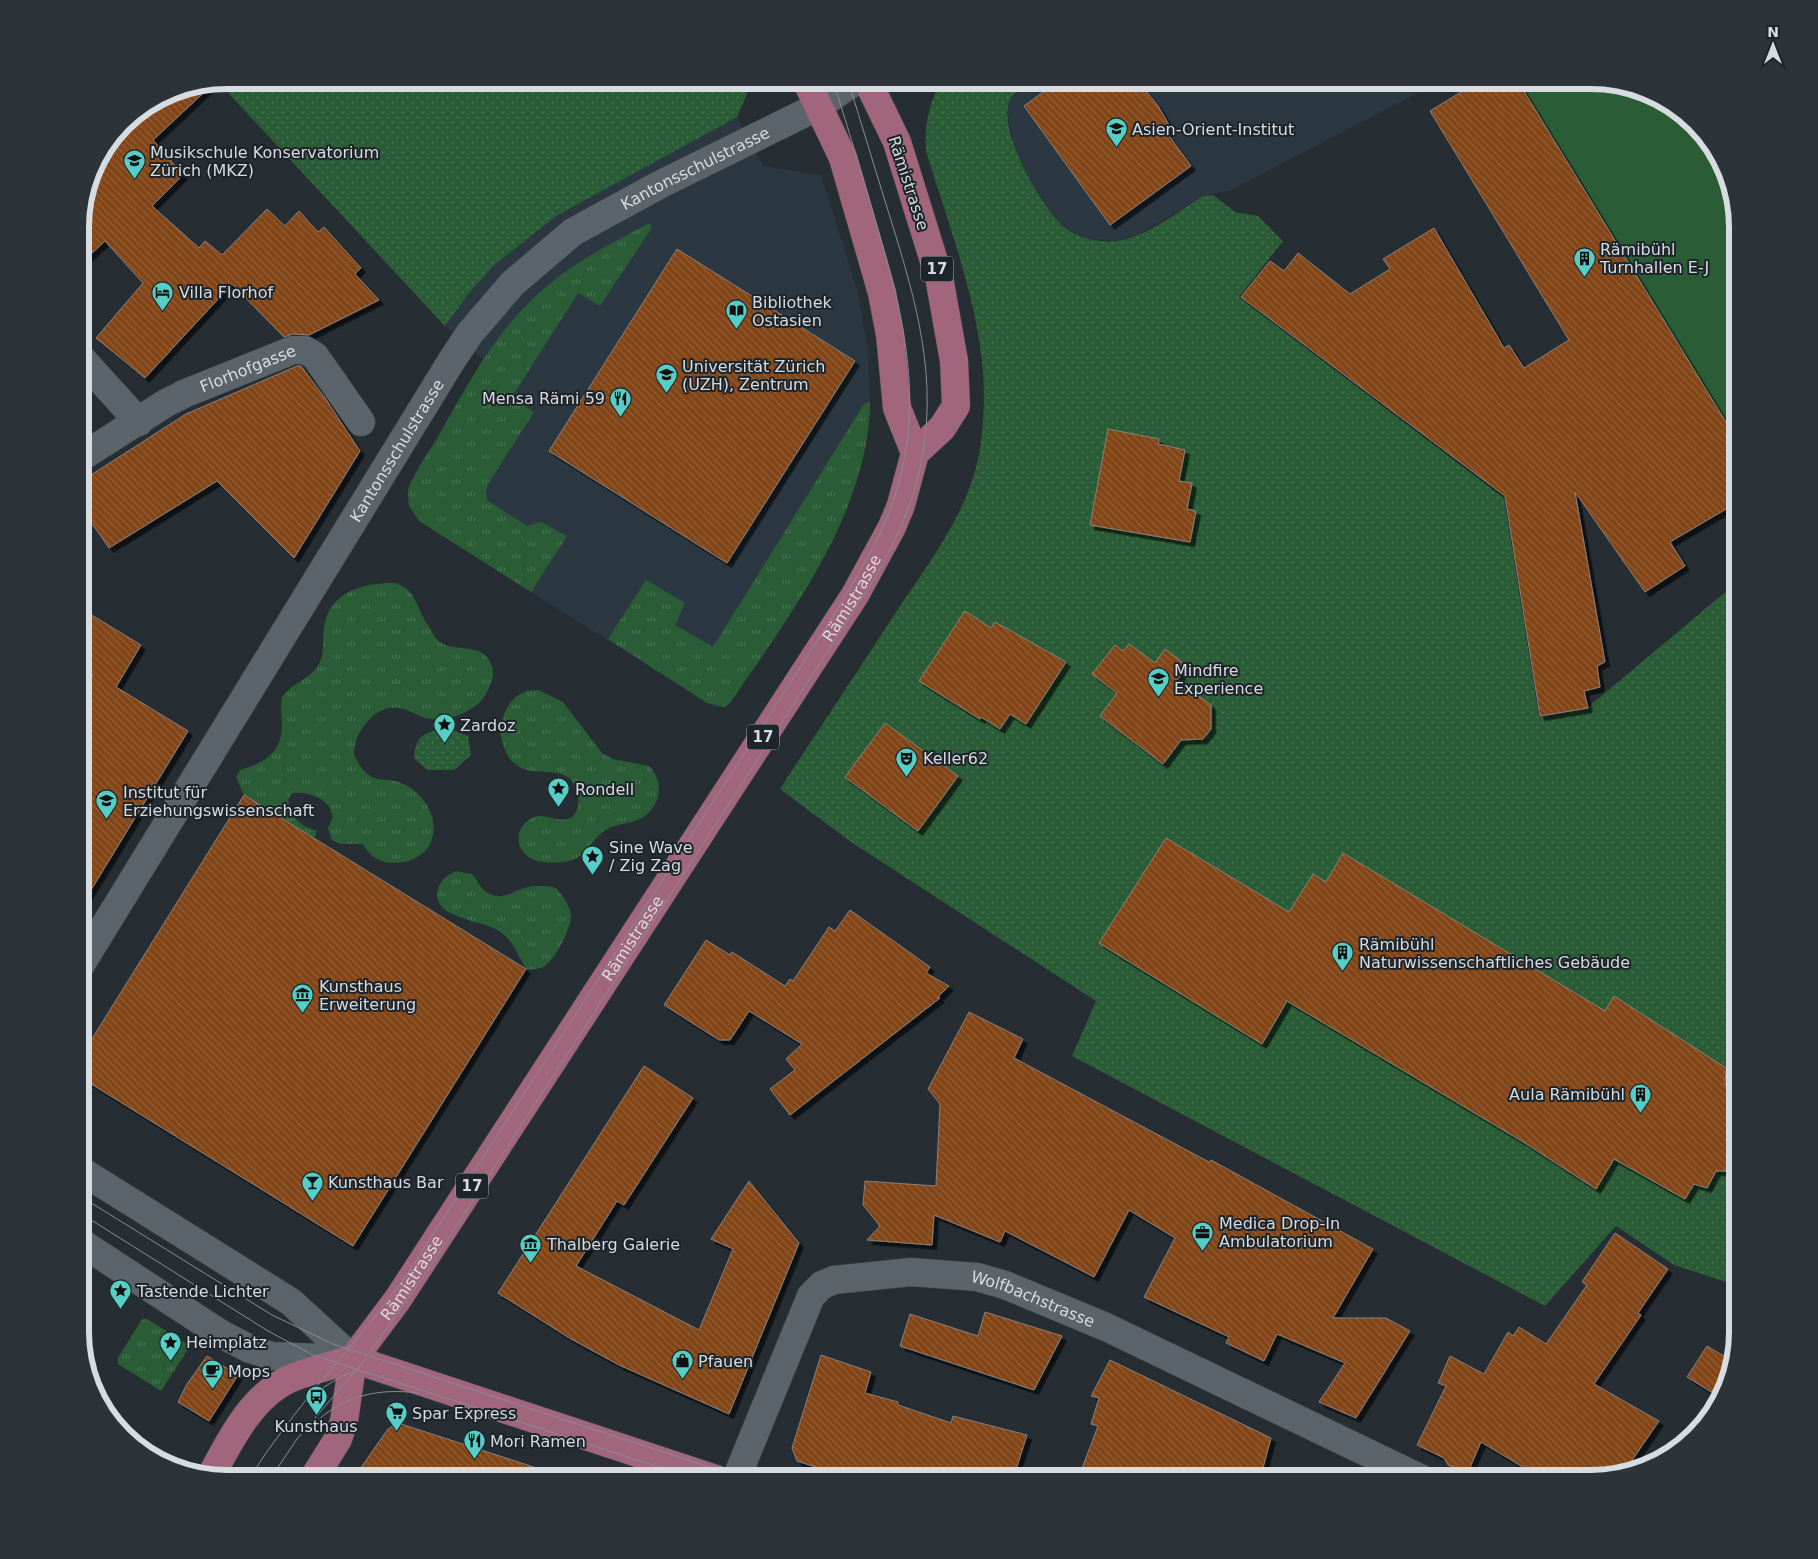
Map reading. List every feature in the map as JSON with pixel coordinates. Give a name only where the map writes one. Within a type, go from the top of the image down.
[{"type":"main road","points":[[810,89],[843,158],[882,293],[890,334],[897,408],[915,453]]},
{"type":"main road","name":"Rämistrasse","points":[[319,1470],[338,1439],[341,1430],[353,1359],[398,1299],[855,595],[892,527],[901,505],[915,453],[942,428],[956,406],[954,361],[949,320],[929,244],[897,142],[871,89]]},
{"type":"main road","points":[[215,1470],[232,1438],[256,1405],[274,1388],[292,1377],[353,1359],[689,1470]]},
{"type":"street","name":"Kantonsschulstrasse","points":[[89,951],[452,360],[482,318],[513,283],[573,232],[661,184],[817,107],[844,89]]},
{"type":"street","name":"Florhofgasse","points":[[89,453],[186,393],[293,350],[305,350],[315,356],[361,422]]},
{"type":"street","points":[[89,367],[139,422]]},
{"type":"street","points":[[89,1176],[291,1302],[353,1359]]},
{"type":"street","points":[[89,1248],[221,1334],[250,1349],[272,1356],[353,1359]]},
{"type":"street","name":"Wolfbachstrasse","points":[[740,1470],[811,1296],[822,1285],[834,1280],[911,1272],[977,1277],[1004,1285],[1106,1327],[1403,1470]]},
{"type":"shaded area","name":"Universität Zürich (UZH), Zentrum","points":[[225,89],[749,89],[737,117],[763,166],[821,175],[857,289],[868,349],[870,411],[858,475],[838,529],[812,579],[730,703],[724,707],[716,707],[707,703],[419,521],[409,506],[407,495],[410,483],[483,359],[445,326]]},
{"type":"shaded area","points":[[1023,89],[1423,90],[1231,190],[1203,196],[1140,234],[1114,241],[1086,238],[1065,228],[1048,210],[1023,170],[1014,146],[1007,110],[1011,98]]},
{"type":"green space","points":[[225,89],[415,89],[416,92],[426,89],[749,89],[737,117],[556,216],[494,265],[469,293],[445,326]]},
{"type":"green space","points":[[938,89],[1022,89],[1013,95],[1007,111],[1014,147],[1044,203],[1064,227],[1075,234],[1102,241],[1127,239],[1150,230],[1203,196],[1213,195],[1235,212],[1258,216],[1283,241],[1239,297],[1504,498],[1539,717],[1587,708],[1729,590],[1729,1283],[1674,1265],[1616,1226],[1545,1306],[1072,1056],[1096,1001],[851,842],[780,789],[942,543],[969,490],[978,459],[984,408],[983,370],[968,287],[926,151],[928,114]]},
{"type":"green space","points":[[1522,89],[1600,89],[1636,96],[1660,107],[1682,123],[1701,143],[1711,158],[1722,182],[1729,218],[1729,427]]},
{"type":"green space","points":[[647,224],[651,224],[651,229],[600,306],[578,293],[512,397],[534,412],[488,484],[486,491],[487,500],[527,526],[541,522],[567,536],[531,592],[419,521],[409,506],[408,490],[419,467],[488,353],[530,301],[570,268]]},
{"type":"green space","points":[[870,401],[866,442],[856,482],[841,522],[822,561],[800,598],[730,703],[724,707],[707,703],[608,639],[646,580],[685,603],[675,625],[713,647],[864,404]]},
{"type":"green space","points":[[392,583],[406,588],[411,593],[423,618],[440,642],[452,647],[479,651],[489,660],[493,676],[491,684],[482,699],[461,714],[443,719],[434,719],[425,718],[400,708],[391,708],[382,710],[374,715],[362,729],[354,754],[358,763],[364,771],[375,778],[395,781],[411,788],[429,809],[434,826],[432,840],[428,848],[421,854],[408,861],[388,863],[376,859],[363,844],[340,844],[332,840],[328,829],[332,814],[330,808],[322,800],[304,793],[292,793],[288,800],[291,815],[304,826],[317,831],[315,837],[244,795],[236,777],[240,770],[264,760],[275,750],[279,743],[282,725],[282,697],[290,688],[311,674],[319,664],[322,654],[325,622],[329,611],[335,603],[342,596],[361,587]]},
{"type":"green space","points":[[538,690],[563,702],[602,753],[613,759],[649,766],[658,780],[659,787],[656,802],[647,814],[635,821],[608,828],[582,854],[564,862],[546,862],[530,858],[521,849],[519,838],[522,827],[526,822],[537,816],[563,820],[572,817],[577,811],[578,802],[578,793],[575,785],[568,777],[558,773],[537,772],[517,765],[508,756],[501,735],[502,720],[511,702],[523,693]]},
{"type":"green space","points":[[447,728],[468,736],[471,755],[454,770],[427,770],[414,758],[417,743],[427,733]]},
{"type":"green space","points":[[456,871],[472,874],[484,890],[496,896],[506,895],[532,886],[556,888],[567,904],[571,915],[566,935],[558,950],[545,966],[526,969],[515,948],[504,934],[491,927],[458,916],[441,907],[438,899],[440,883],[444,878]]},
{"type":"green space","points":[[142,1319],[147,1319],[190,1346],[161,1391],[118,1364],[118,1358]]},
{"type":"building","name":"Asien-Orient-Institut","points":[[1048,89],[1145,89],[1168,123],[1167,133],[1191,166],[1110,225],[1024,106]]},
{"type":"building","points":[[1466,89],[1522,89],[1729,427],[1729,507],[1670,542],[1685,566],[1645,592],[1575,492],[1605,662],[1597,666],[1600,687],[1584,691],[1588,708],[1540,716],[1505,496],[1241,297],[1270,261],[1284,271],[1298,253],[1350,294],[1390,269],[1383,259],[1434,228],[1504,348],[1509,345],[1524,368],[1569,340],[1430,111]]},
{"type":"building","points":[[206,90],[153,140],[183,175],[152,206],[199,248],[205,241],[222,255],[267,209],[285,226],[299,211],[318,232],[324,227],[361,268],[355,274],[379,300],[309,335],[293,334],[284,337],[232,284],[145,378],[96,338],[143,283],[105,241],[89,256],[89,218],[93,191],[112,150],[129,129],[150,112],[174,99]]},
{"type":"building","points":[[677,249],[855,361],[727,563],[549,451]]},
{"type":"building","points":[[297,366],[301,366],[325,398],[360,451],[294,558],[217,481],[109,548],[89,519],[89,476],[186,414]]},
{"type":"building","points":[[1108,429],[1159,439],[1158,444],[1185,450],[1179,481],[1192,483],[1187,509],[1196,511],[1190,542],[1090,525]]},
{"type":"building","points":[[965,611],[991,628],[995,622],[1066,662],[1026,724],[1010,714],[1000,729],[981,717],[980,719],[919,681]]},
{"type":"building","name":"Institut für Erziehungswissenschaft","points":[[89,613],[141,645],[116,687],[188,731],[89,893],[89,680],[93,674],[89,672]]},
{"type":"building","name":"Mindfire Experience","points":[[1129,644],[1155,663],[1165,649],[1187,666],[1177,680],[1211,705],[1211,729],[1203,739],[1181,740],[1163,764],[1100,716],[1117,693],[1092,674],[1115,645],[1123,651]]},
{"type":"building","points":[[885,723],[958,776],[918,831],[845,777]]},
{"type":"building","name":"Kunsthaus Erweiterung","points":[[244,795],[526,969],[353,1246],[89,1083],[89,1044]]},
{"type":"building","name":"Rämibühl Naturwissenschaftliches Gebäude","points":[[1166,838],[1289,912],[1313,874],[1326,882],[1343,853],[1605,1011],[1614,996],[1726,1068],[1725,1085],[1729,1085],[1729,1151],[1727,1153],[1726,1171],[1716,1171],[1707,1188],[1694,1184],[1685,1199],[1614,1159],[1596,1189],[1525,1143],[1287,1001],[1262,1044],[1099,943]]},
{"type":"building","points":[[850,910],[930,967],[926,973],[949,986],[938,997],[940,998],[790,1115],[770,1089],[795,1070],[786,1059],[802,1044],[749,1011],[730,1040],[719,1040],[664,1005],[706,940],[730,955],[732,952],[785,986],[790,979],[793,981],[829,927],[835,931]]},
{"type":"building","points":[[969,1012],[1023,1039],[1014,1058],[1209,1162],[1211,1160],[1373,1249],[1333,1318],[1386,1318],[1410,1331],[1356,1418],[1319,1402],[1345,1363],[1277,1334],[1264,1361],[1226,1343],[1229,1337],[1144,1297],[1175,1238],[1129,1210],[1094,1277],[1005,1231],[1000,1242],[934,1215],[932,1245],[867,1240],[880,1226],[863,1205],[865,1181],[936,1186],[940,1104],[928,1089]]},
{"type":"building","points":[[644,1066],[693,1098],[624,1205],[617,1201],[576,1266],[699,1330],[733,1249],[711,1239],[749,1181],[799,1243],[729,1414],[619,1365],[571,1339],[498,1293]]},
{"type":"building","points":[[1615,1233],[1668,1269],[1638,1313],[1641,1315],[1594,1384],[1659,1421],[1629,1465],[1600,1470],[1528,1470],[1481,1442],[1469,1470],[1462,1470],[1448,1465],[1444,1458],[1417,1445],[1446,1386],[1438,1383],[1450,1356],[1484,1374],[1508,1332],[1513,1336],[1519,1327],[1546,1344],[1587,1285],[1582,1282]]},
{"type":"building","points":[[985,1312],[1062,1336],[1034,1390],[900,1346],[910,1314],[978,1336]]},
{"type":"building","points":[[1707,1346],[1727,1358],[1715,1394],[1687,1377]]},
{"type":"building","points":[[821,1355],[871,1372],[865,1393],[898,1402],[898,1405],[951,1423],[953,1416],[1027,1435],[1016,1470],[825,1470],[797,1461],[792,1448]]},
{"type":"building","points":[[207,1356],[238,1375],[209,1421],[178,1402],[187,1384]]},
{"type":"building","points":[[1110,1360],[1271,1438],[1262,1470],[1081,1470],[1098,1426],[1091,1424],[1099,1398],[1091,1396]]},
{"type":"building","points":[[398,1423],[543,1470],[359,1470],[388,1429]]},
{"type":"tram line","points":[[255,1470],[285,1426],[367,1327],[406,1276],[829,623],[865,562],[888,515],[903,465],[908,432],[910,399],[908,367],[904,335],[889,269],[836,89]]},
{"type":"tram line","points":[[276,1470],[297,1439],[362,1363],[422,1279],[873,581],[906,515],[919,473],[925,439],[926,375],[922,344],[917,312],[909,281],[851,89]]},
{"type":"tram line","points":[[89,1202],[272,1315],[333,1344],[718,1470]]},
{"type":"tram line","points":[[89,1219],[268,1331],[313,1355],[668,1470]]},
{"type":"tram line","points":[[321,1389],[342,1376],[354,1372]]},
{"type":"tram line","points":[[319,1419],[341,1404],[365,1395],[390,1392],[417,1393]]},
{"type":"place","name":"Asien-Orient-Institut","points":[[1116,148]]},
{"type":"place","name":"Musikschule Konservatorium Zürich (MKZ)","points":[[134,180]]},
{"type":"place","name":"Rämibühl Turnhallen E-J","points":[[1584,277]]},
{"type":"place","name":"Villa Florhof","points":[[163,311]]},
{"type":"place","name":"Bibliothek Ostasien","points":[[736,330]]},
{"type":"place","name":"Universität Zürich (UZH), Zentrum","points":[[666,394]]},
{"type":"place","name":"Mensa Rämi 59","points":[[621,417]]},
{"type":"place","name":"Mindfire Experience","points":[[1158,698]]},
{"type":"place","name":"Zardoz","points":[[444,744]]},
{"type":"place","name":"Keller62","points":[[907,777]]},
{"type":"place","name":"Rondell","points":[[559,808]]},
{"type":"place","name":"Institut für Erziehungswissenschaft","points":[[107,820]]},
{"type":"place","name":"Sine Wave / Zig Zag","points":[[593,875]]},
{"type":"place","name":"Rämibühl Naturwissenschaftliches Gebäude","points":[[1343,972]]},
{"type":"place","name":"Kunsthaus Erweiterung","points":[[303,1014]]},
{"type":"place","name":"Aula Rämibühl","points":[[1641,1113]]},
{"type":"place","name":"Kunsthaus Bar","points":[[312,1201]]},
{"type":"place","name":"Medica Drop-In Ambulatorium","points":[[1203,1251]]},
{"type":"place","name":"Thalberg Galerie","points":[[531,1263]]},
{"type":"place","name":"Tastende Lichter","points":[[121,1310]]},
{"type":"place","name":"Heimplatz","points":[[170,1361]]},
{"type":"place","name":"Pfauen","points":[[682,1380]]},
{"type":"place","name":"Mops","points":[[212,1390]]},
{"type":"place","name":"Kunsthaus","points":[[316,1416]]},
{"type":"place","name":"Spar Express","points":[[396,1432]]},
{"type":"place","name":"Mori Ramen","points":[[474,1460]]}]
